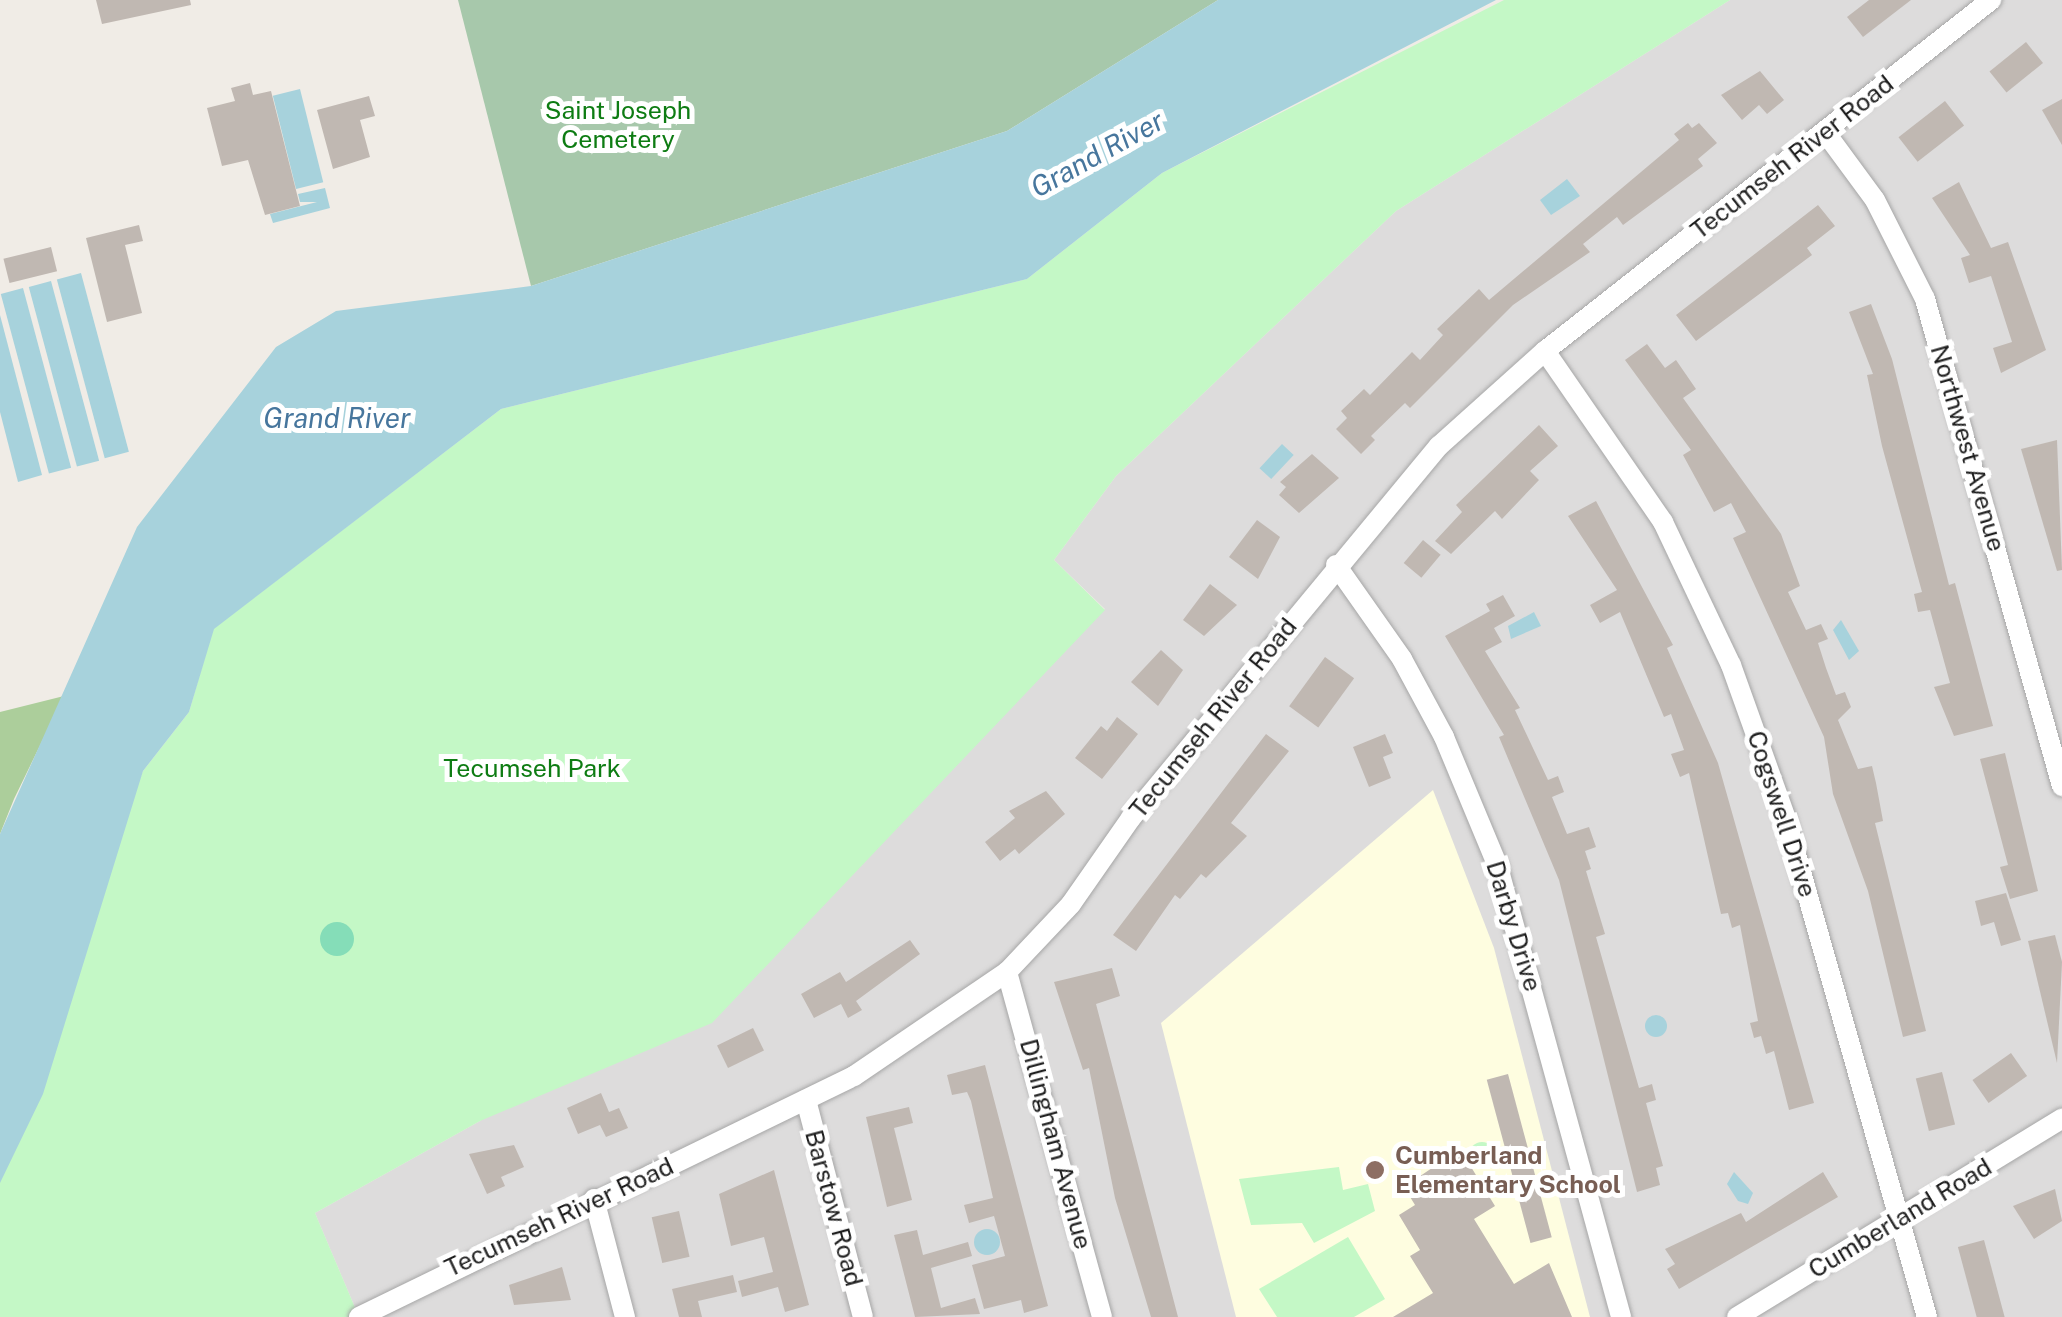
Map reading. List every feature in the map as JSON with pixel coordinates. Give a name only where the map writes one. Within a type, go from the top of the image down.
[{"type":"street","name":"Tecumseh River Road","points":[[358,1317],[594,1199],[806,1100],[905,1046],[1007,972],[1071,904],[1131,818],[1336,565],[1439,446],[1545,351],[1991,0]]},
{"type":"street","name":"Northwest Avenue","points":[[1825,132],[1875,200],[1924,299],[2062,786]]},
{"type":"street","name":"Cogswell Drive","points":[[1545,351],[1663,522],[1731,666],[1786,819],[1926,1317]]},
{"type":"street","name":"Darby Drive","points":[[1336,565],[1402,659],[1436,721],[1498,867],[1621,1317]]},
{"type":"street","name":"Dillingham Avenue","points":[[1007,972],[1102,1317]]},
{"type":"street","name":"Barstow Road","points":[[806,1100],[863,1317]]},
{"type":"street","name":"Cumberland Road","points":[[1737,1317],[2062,1119]]},
{"type":"street","points":[[594,1199],[625,1317]]},
{"type":"shaded area","points":[[1730,0],[2062,0],[2062,1317],[359,1317],[315,1213],[480,1121],[1105,609],[1054,560],[1116,476],[1396,211]]},
{"type":"shaded area","name":"Cumberland Elementary School","points":[[1433,790],[1494,948],[1590,1317],[1236,1317],[1161,1023]]},
{"type":"green space","name":"Saint Joseph Cemetery","points":[[458,0],[1218,0],[1007,131],[531,286]]},
{"type":"green space","name":"Tecumseh Park","points":[[1504,0],[1730,0],[1396,211],[1116,476],[1054,560],[1105,610],[712,1023],[480,1121],[315,1213],[359,1317],[0,1317],[0,1136],[143,771],[189,712],[213,629],[501,409],[1027,279],[1162,173]]},
{"type":"green space","points":[[64,696],[14,799],[0,834],[0,712]]},
{"type":"green space","points":[[337,922],[349,927],[354,939],[349,951],[337,956],[325,951],[320,939],[325,927]]},
{"type":"green space","points":[[1482,1142],[1491,1146],[1495,1155],[1491,1164],[1482,1168],[1473,1164],[1469,1155],[1473,1146]]},
{"type":"green space","points":[[1339,1167],[1343,1190],[1368,1184],[1375,1211],[1314,1243],[1302,1223],[1251,1225],[1239,1179]]},
{"type":"green space","points":[[1348,1237],[1385,1299],[1354,1317],[1277,1317],[1259,1289]]},
{"type":"water","name":"Grand River","points":[[1218,0],[1496,0],[1162,173],[1027,279],[501,409],[214,629],[189,712],[143,771],[43,1094],[0,1183],[0,834],[137,527],[276,347],[336,311],[531,286],[1007,131]]},
{"type":"water","points":[[300,89],[323,182],[296,189],[273,96]]},
{"type":"water","points":[[1567,179],[1580,196],[1551,215],[1540,200]]},
{"type":"water","points":[[325,188],[330,208],[273,223],[270,214],[317,202],[300,202],[298,194]]},
{"type":"water","points":[[81,273],[129,452],[105,458],[57,279]]},
{"type":"water","points":[[51,281],[99,461],[77,467],[29,287]]},
{"type":"water","points":[[23,288],[71,468],[49,474],[1,294]]},
{"type":"water","points":[[0,315],[42,475],[18,482],[0,412]]},
{"type":"water","points":[[1282,444],[1294,455],[1271,479],[1259,468]]},
{"type":"water","points":[[1534,612],[1541,626],[1511,639],[1508,626]]},
{"type":"water","points":[[1841,620],[1859,651],[1849,660],[1833,630]]},
{"type":"water","points":[[1652,1015],[1660,1015],[1667,1026],[1660,1037],[1652,1037],[1645,1030],[1645,1022]]},
{"type":"water","points":[[1734,1172],[1753,1193],[1748,1204],[1738,1201],[1727,1184]]},
{"type":"water","points":[[987,1229],[996,1233],[1000,1242],[996,1251],[987,1255],[978,1251],[974,1242],[978,1233]]},
{"type":"building","points":[[96,0],[190,0],[191,5],[102,24]]},
{"type":"building","points":[[1869,0],[1911,0],[1863,37],[1847,17]]},
{"type":"building","points":[[2026,42],[2043,63],[2006,93],[1989,72]]},
{"type":"building","points":[[1760,71],[1784,100],[1767,114],[1759,105],[1742,120],[1721,95]]},
{"type":"building","points":[[250,83],[253,95],[271,91],[300,206],[265,215],[248,160],[222,166],[207,108],[235,101],[231,88]]},
{"type":"building","points":[[369,96],[375,116],[360,120],[370,157],[333,169],[317,110]]},
{"type":"building","points":[[2062,99],[2062,145],[2042,110]]},
{"type":"building","points":[[1945,101],[1964,125],[1918,162],[1899,137]]},
{"type":"building","points":[[1688,123],[1692,128],[1699,123],[1717,143],[1698,159],[1703,166],[1623,225],[1617,217],[1583,244],[1590,252],[1513,305],[1410,408],[1405,403],[1371,436],[1375,440],[1361,454],[1336,429],[1347,418],[1341,411],[1364,389],[1370,395],[1412,352],[1420,360],[1443,335],[1437,329],[1479,289],[1489,300],[1679,140],[1674,134]]},
{"type":"building","points":[[1959,182],[1991,248],[2008,242],[2046,350],[2001,373],[1993,348],[2012,342],[1991,276],[1969,283],[1961,258],[1970,255],[1932,198]]},
{"type":"building","points":[[1818,205],[1835,226],[1807,248],[1812,255],[1696,341],[1676,315]]},
{"type":"building","points":[[139,225],[143,241],[125,245],[142,313],[107,322],[86,238]]},
{"type":"building","points":[[51,247],[57,271],[10,283],[3,259]]},
{"type":"building","points":[[1871,304],[1892,359],[1949,585],[1955,583],[1993,726],[1954,736],[1934,687],[1950,683],[1930,610],[1918,612],[1914,594],[1922,592],[1882,446],[1867,375],[1873,374],[1849,312]]},
{"type":"building","points":[[1647,344],[1665,368],[1676,360],[1696,389],[1683,398],[1781,534],[1800,586],[1788,592],[1806,630],[1821,624],[1828,639],[1818,643],[1826,668],[1836,695],[1845,692],[1851,707],[1838,720],[1858,769],[1872,766],[1883,821],[1875,823],[1926,1031],[1903,1037],[1868,891],[1833,794],[1824,737],[1733,538],[1746,532],[1731,503],[1714,512],[1683,455],[1691,450],[1625,360]]},
{"type":"building","points":[[1539,425],[1558,446],[1530,471],[1539,480],[1502,519],[1495,511],[1451,554],[1435,541],[1462,512],[1456,505]]},
{"type":"building","points":[[2057,440],[2062,570],[2057,571],[2021,449]]},
{"type":"building","points":[[1312,454],[1339,478],[1299,513],[1279,495],[1286,487],[1280,482]]},
{"type":"building","points":[[1596,501],[1673,645],[1667,648],[1718,763],[1814,1103],[1789,1110],[1774,1051],[1766,1054],[1761,1036],[1754,1038],[1750,1023],[1758,1021],[1740,925],[1732,928],[1728,913],[1721,914],[1689,773],[1680,777],[1671,754],[1684,750],[1671,714],[1664,717],[1620,612],[1600,623],[1590,605],[1617,590],[1568,516]]},
{"type":"building","points":[[1257,520],[1280,537],[1258,579],[1229,557]]},
{"type":"building","points":[[1423,540],[1441,555],[1421,578],[1404,563]]},
{"type":"building","points":[[1210,584],[1237,605],[1204,636],[1183,620]]},
{"type":"building","points":[[1503,595],[1515,616],[1494,628],[1502,642],[1485,651],[1520,708],[1515,710],[1548,780],[1558,776],[1564,792],[1552,797],[1567,834],[1589,827],[1596,847],[1585,851],[1591,869],[1586,871],[1605,934],[1596,937],[1639,1088],[1652,1084],[1656,1100],[1646,1103],[1663,1166],[1656,1168],[1660,1185],[1637,1192],[1559,880],[1499,737],[1504,735],[1445,636],[1490,611],[1486,604]]},
{"type":"building","points":[[1161,650],[1183,670],[1158,706],[1131,682]]},
{"type":"building","points":[[1325,657],[1354,678],[1318,728],[1289,706]]},
{"type":"building","points":[[1117,717],[1138,734],[1102,779],[1075,758],[1101,726],[1107,731]]},
{"type":"building","points":[[1266,734],[1289,751],[1231,823],[1247,836],[1206,878],[1201,874],[1180,899],[1175,895],[1136,951],[1113,935]]},
{"type":"building","points":[[1385,734],[1393,753],[1383,757],[1391,778],[1369,787],[1353,747]]},
{"type":"building","points":[[2005,753],[2038,891],[2010,899],[2000,867],[2008,865],[1980,759]]},
{"type":"building","points":[[1046,791],[1065,814],[1019,854],[1015,849],[1000,861],[985,842],[1015,818],[1009,811]]},
{"type":"building","points":[[2006,893],[2021,940],[2001,946],[1994,922],[1981,926],[1975,901]]},
{"type":"building","points":[[2055,935],[2062,962],[2057,1063],[2028,941]]},
{"type":"building","points":[[910,940],[920,954],[856,1001],[862,1010],[848,1018],[841,1004],[814,1018],[801,994],[840,972],[846,982]]},
{"type":"building","points":[[1112,968],[1120,996],[1096,1004],[1178,1317],[1151,1317],[1115,1198],[1089,1068],[1083,1070],[1054,982]]},
{"type":"building","points":[[753,1028],[764,1050],[728,1068],[717,1046]]},
{"type":"building","points":[[2011,1053],[2027,1076],[1989,1103],[1972,1080]]},
{"type":"building","points":[[985,1065],[1048,1306],[1024,1313],[1021,1300],[984,1309],[972,1265],[1005,1256],[994,1216],[969,1223],[964,1205],[993,1198],[971,1101],[967,1092],[952,1095],[947,1075]]},
{"type":"building","points":[[1942,1072],[1955,1124],[1929,1131],[1916,1079]]},
{"type":"building","points":[[1508,1074],[1552,1237],[1530,1243],[1487,1080]]},
{"type":"building","points":[[601,1093],[609,1112],[619,1108],[628,1128],[606,1137],[600,1125],[578,1134],[567,1108]]},
{"type":"building","points":[[909,1107],[913,1123],[894,1128],[912,1200],[887,1207],[866,1117]]},
{"type":"building","points":[[514,1145],[524,1167],[501,1177],[505,1186],[487,1194],[469,1154]]},
{"type":"building","points":[[1460,1149],[1495,1206],[1474,1219],[1514,1284],[1549,1263],[1572,1317],[1393,1317],[1433,1293],[1410,1256],[1420,1250],[1399,1215],[1415,1205],[1404,1187]]},
{"type":"building","points":[[774,1170],[809,1305],[785,1312],[778,1287],[742,1297],[738,1281],[773,1272],[764,1237],[731,1246],[719,1194]]},
{"type":"building","points":[[1823,1172],[1838,1197],[1679,1289],[1667,1269],[1675,1264],[1665,1249],[1741,1213],[1746,1222]]},
{"type":"building","points":[[2055,1189],[2062,1221],[2034,1239],[2013,1206]]},
{"type":"building","points":[[679,1211],[690,1257],[662,1263],[652,1217]]},
{"type":"building","points":[[917,1230],[923,1255],[968,1242],[972,1256],[931,1268],[941,1308],[975,1298],[980,1314],[915,1317],[894,1235]]},
{"type":"building","points":[[1984,1240],[2005,1317],[1977,1317],[1958,1247]]},
{"type":"building","points":[[562,1267],[571,1300],[514,1305],[509,1285]]},
{"type":"building","points":[[733,1275],[737,1292],[698,1301],[702,1317],[679,1317],[672,1289]]},
{"type":"place","name":"Cumberland Elementary School","points":[[1375,1170]]}]
